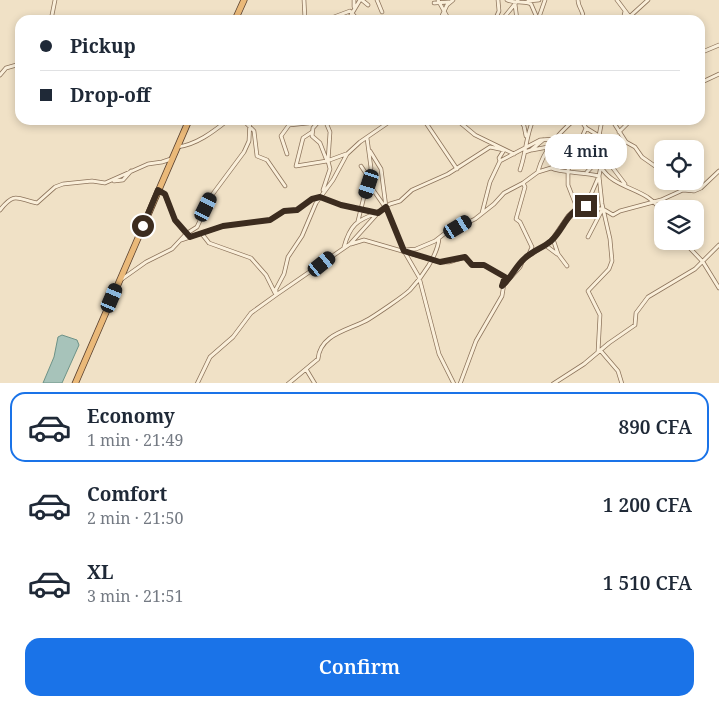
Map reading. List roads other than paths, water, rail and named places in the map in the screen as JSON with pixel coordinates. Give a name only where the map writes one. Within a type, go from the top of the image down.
[{"type":"highway","points":[[237,15],[244,0]]},
{"type":"highway","points":[[75,383],[186,125]]},
{"type":"street","points":[[52,15],[56,0]]},
{"type":"street","points":[[304,0],[305,15]]},
{"type":"street","points":[[354,0],[353,10],[356,15]]},
{"type":"street","points":[[350,15],[361,0],[368,5]]},
{"type":"street","points":[[377,0],[382,12]]},
{"type":"street","points":[[497,15],[499,11],[498,0]]},
{"type":"street","points":[[507,0],[517,2],[539,0]]},
{"type":"street","points":[[540,15],[545,0]]},
{"type":"street","points":[[573,0],[578,2],[583,15]]},
{"type":"street","points":[[617,0],[625,10],[626,15]]},
{"type":"street","points":[[631,15],[648,0]]},
{"type":"street","points":[[446,15],[438,1],[452,1]]},
{"type":"street","points":[[442,15],[452,1]]},
{"type":"street","points":[[525,1],[531,4],[536,15]]},
{"type":"street","points":[[506,15],[517,2]]},
{"type":"street","points":[[517,2],[517,15]]},
{"type":"street","points":[[337,15],[353,10]]},
{"type":"street","points":[[625,10],[626,15]]},
{"type":"street","points":[[705,51],[719,45]]},
{"type":"street","points":[[0,76],[6,68],[15,65]]},
{"type":"street","points":[[705,80],[719,74]]},
{"type":"street","points":[[177,147],[189,145],[223,125]]},
{"type":"street","points":[[247,125],[254,131],[257,156],[267,160],[285,186]]},
{"type":"street","points":[[119,281],[146,262],[172,250],[186,234],[197,226],[212,195],[244,152],[249,141],[249,125]]},
{"type":"street","points":[[287,154],[281,136],[289,125]]},
{"type":"street","points":[[276,295],[276,289],[284,274],[288,257],[298,243],[320,197],[330,169],[320,143],[312,136],[312,128],[315,125]]},
{"type":"street","points":[[327,161],[330,132],[328,125]]},
{"type":"street","points":[[312,132],[303,138],[296,166],[327,161],[347,154],[385,125]]},
{"type":"street","points":[[428,125],[457,168]]},
{"type":"street","points":[[463,125],[475,135],[514,154]]},
{"type":"street","points":[[520,170],[526,146],[523,125]]},
{"type":"street","points":[[526,139],[531,125]]},
{"type":"street","points":[[538,172],[542,158],[554,139],[569,125]]},
{"type":"street","points":[[584,125],[600,136]]},
{"type":"street","points":[[601,125],[600,136],[603,155],[599,176],[612,261],[609,269],[588,291],[600,315],[599,351],[618,371],[622,383]]},
{"type":"street","points":[[615,125],[642,157],[654,165]]},
{"type":"street","points":[[619,132],[626,125]]},
{"type":"street","points":[[577,208],[568,185],[568,170],[586,128]]},
{"type":"street","points":[[344,246],[349,233],[358,221],[369,184],[371,168],[367,138]]},
{"type":"street","points":[[500,161],[526,146],[543,140],[554,139],[579,142]]},
{"type":"street","points":[[531,150],[543,140]]},
{"type":"street","points":[[485,150],[490,142]]},
{"type":"street","points":[[404,251],[416,249],[439,238],[481,214],[504,193],[538,172],[551,168],[579,142]]},
{"type":"street","points":[[350,244],[378,213],[394,202],[400,201],[412,190],[457,168],[490,147],[504,150]]},
{"type":"street","points":[[525,152],[549,147]]},
{"type":"street","points":[[481,214],[490,182],[504,150]]},
{"type":"street","points":[[370,151],[381,169],[386,207]]},
{"type":"street","points":[[322,192],[333,180],[347,154]]},
{"type":"street","points":[[587,172],[603,155]]},
{"type":"street","points":[[603,155],[622,183],[654,201]]},
{"type":"street","points":[[0,210],[13,197],[18,196],[38,203],[55,187],[63,184],[111,181],[148,164],[172,159]]},
{"type":"street","points":[[361,166],[367,175],[369,184],[386,207],[404,251],[420,277],[439,354],[454,383]]},
{"type":"street","points":[[600,166],[611,179],[620,185],[633,188]]},
{"type":"street","points":[[551,168],[557,171],[587,172],[599,176]]},
{"type":"street","points":[[704,185],[719,172]]},
{"type":"street","points":[[502,286],[520,267],[522,260],[545,245],[552,238],[568,216],[577,208],[586,206],[599,176]]},
{"type":"street","points":[[523,183],[525,187],[516,219],[524,227],[532,246],[529,255]]},
{"type":"street","points":[[158,190],[165,194],[175,220],[190,237]]},
{"type":"street","points":[[657,200],[683,190],[696,190]]},
{"type":"street","points":[[181,240],[223,226],[270,220],[284,211],[297,210],[312,199],[320,197],[361,210],[378,213]]},
{"type":"street","points":[[577,208],[603,209],[613,215],[620,211],[654,201]]},
{"type":"street","points":[[588,237],[603,209]]},
{"type":"street","points":[[358,221],[378,213]]},
{"type":"street","points":[[202,234],[209,243],[251,258],[266,275],[276,295]]},
{"type":"street","points":[[289,383],[318,359],[318,352],[336,332],[369,319],[409,291],[438,248],[439,238]]},
{"type":"street","points":[[552,238],[558,254],[567,266]]},
{"type":"street","points":[[197,383],[210,357],[233,337],[251,313],[315,270],[344,246],[364,240],[371,244],[404,251],[431,260],[449,262],[465,257],[472,265],[484,265],[505,277],[502,286],[502,296],[473,347],[460,383]]},
{"type":"street","points":[[545,245],[558,254]]},
{"type":"street","points":[[555,383],[584,364],[635,325],[636,313],[648,297],[670,285],[703,262],[719,245]]},
{"type":"street","points":[[692,250],[703,262],[718,285]]},
{"type":"street","points":[[306,369],[314,383]]},
{"type":"water","points":[[62,335],[77,340],[79,345],[62,383],[43,383],[54,357],[58,337]]}]
